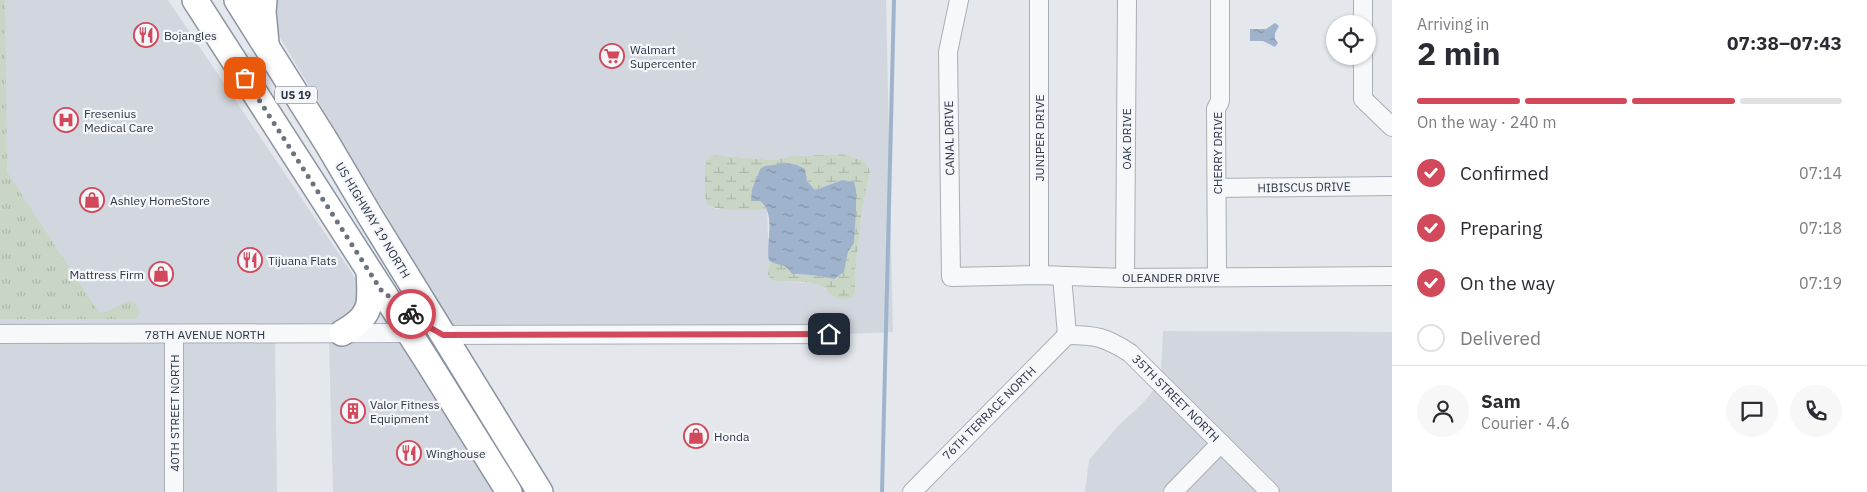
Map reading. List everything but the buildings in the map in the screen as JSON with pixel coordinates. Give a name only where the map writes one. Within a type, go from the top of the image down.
[{"type":"highway","name":"US 19","points":[[195,0],[509,492]]},
{"type":"highway","name":"US HIGHWAY 19 NORTH","points":[[237,0],[327,143],[540,492]]},
{"type":"highway","points":[[264,0],[266,48]]},
{"type":"highway","points":[[342,333],[359,324],[365,315],[371,300],[375,281],[424,324],[443,335]]},
{"type":"highway","points":[[409,333],[433,344],[506,454],[523,465]]},
{"type":"street","name":"CANAL DRIVE","points":[[951,278],[948,52],[959,0]]},
{"type":"street","name":"JUNIPER DRIVE","points":[[1039,0],[1039,275]]},
{"type":"street","name":"OAK DRIVE","points":[[1125,278],[1127,0]]},
{"type":"street","name":"CHERRY DRIVE","points":[[1217,278],[1216,109],[1220,100],[1220,0]]},
{"type":"street","points":[[1363,0],[1363,15]]},
{"type":"street","points":[[1363,65],[1363,99],[1392,127]]},
{"type":"street","name":"HIBISCUS DRIVE","points":[[1217,188],[1392,186]]},
{"type":"street","name":"OLEANDER DRIVE","points":[[951,278],[1039,275],[1125,278],[1392,276]]},
{"type":"street","points":[[1062,276],[1067,335]]},
{"type":"street","name":"78TH AVENUE NORTH","points":[[0,334],[409,333]]},
{"type":"street","name":"40TH STREET NORTH","points":[[174,334],[174,492]]},
{"type":"street","points":[[443,335],[829,334]]},
{"type":"street","name":"35TH STREET NORTH","points":[[1067,335],[1094,335],[1112,341],[1130,353],[1270,492]]},
{"type":"street","name":"76TH TERRACE NORTH","points":[[912,492],[1067,335]]},
{"type":"street","points":[[1173,492],[1221,442]]},
{"type":"shaded area","points":[[0,0],[168,0],[364,291],[365,299],[341,326],[0,327]]},
{"type":"shaded area","points":[[270,0],[886,0],[893,332],[770,337],[454,328],[270,21]],"holes":[[[842,154],[862,160],[868,166],[870,173],[862,212],[855,273],[855,292],[825,290],[822,285],[813,283],[771,280],[767,272],[770,262],[767,210],[717,209],[710,206],[712,155],[774,160],[791,156]]]},
{"type":"shaded area","points":[[1163,331],[1392,332],[1392,492],[1279,492],[1161,374]]},
{"type":"shaded area","points":[[329,340],[398,340],[500,492],[333,492]]},
{"type":"shaded area","points":[[0,341],[168,341],[168,492],[0,492]]},
{"type":"shaded area","points":[[180,341],[275,341],[277,492],[180,492]]},
{"type":"shaded area","points":[[1156,387],[1211,443],[1164,492],[1085,492],[1089,460],[1118,426],[1143,403]]},
{"type":"shaded area","points":[[1221,452],[1261,492],[1182,492]]},
{"type":"green space","points":[[0,0],[5,0],[7,172],[99,313],[106,312],[129,301],[135,303],[140,313],[135,319],[0,319]]},
{"type":"green space","points":[[842,154],[862,160],[868,166],[870,172],[862,212],[855,272],[855,292],[853,297],[846,299],[836,298],[823,287],[814,283],[771,280],[767,272],[770,262],[779,263],[797,275],[812,275],[834,279],[843,272],[848,252],[854,243],[856,190],[842,180],[815,190],[807,181],[805,169],[774,165],[760,169],[752,189],[752,201],[760,201],[767,210],[717,208],[707,203],[705,194],[706,163],[712,155],[774,160],[791,156]]},
{"type":"water","points":[[1275,23],[1279,26],[1275,33],[1275,39],[1278,43],[1275,47],[1263,41],[1250,41],[1250,29],[1266,29]]},
{"type":"water","points":[[787,163],[805,169],[807,181],[815,190],[842,180],[854,182],[856,210],[854,243],[848,252],[844,272],[834,279],[792,274],[784,266],[769,261],[768,214],[760,201],[751,201],[752,189],[760,169],[765,166]]},
{"type":"waterway","points":[[882,492],[894,0]]},
{"type":"way so far","points":[[245,78],[381,290],[411,314]]},
{"type":"place","name":"Bojangles","points":[[146,35]]},
{"type":"place","name":"Walmart Supercenter","points":[[612,56]]},
{"type":"place","name":"Fresenius Medical Care","points":[[66,120]]},
{"type":"place","name":"Ashley HomeStore","points":[[92,200]]},
{"type":"place","name":"Tijuana Flats","points":[[250,260]]},
{"type":"place","name":"Mattress Firm","points":[[161,274]]},
{"type":"place","name":"Valor Fitness Equipment","points":[[353,411]]},
{"type":"place","name":"Honda","points":[[696,436]]},
{"type":"place","name":"Winghouse","points":[[409,453]]},
{"type":"route","points":[[411,314],[443,335],[829,334]]}]
